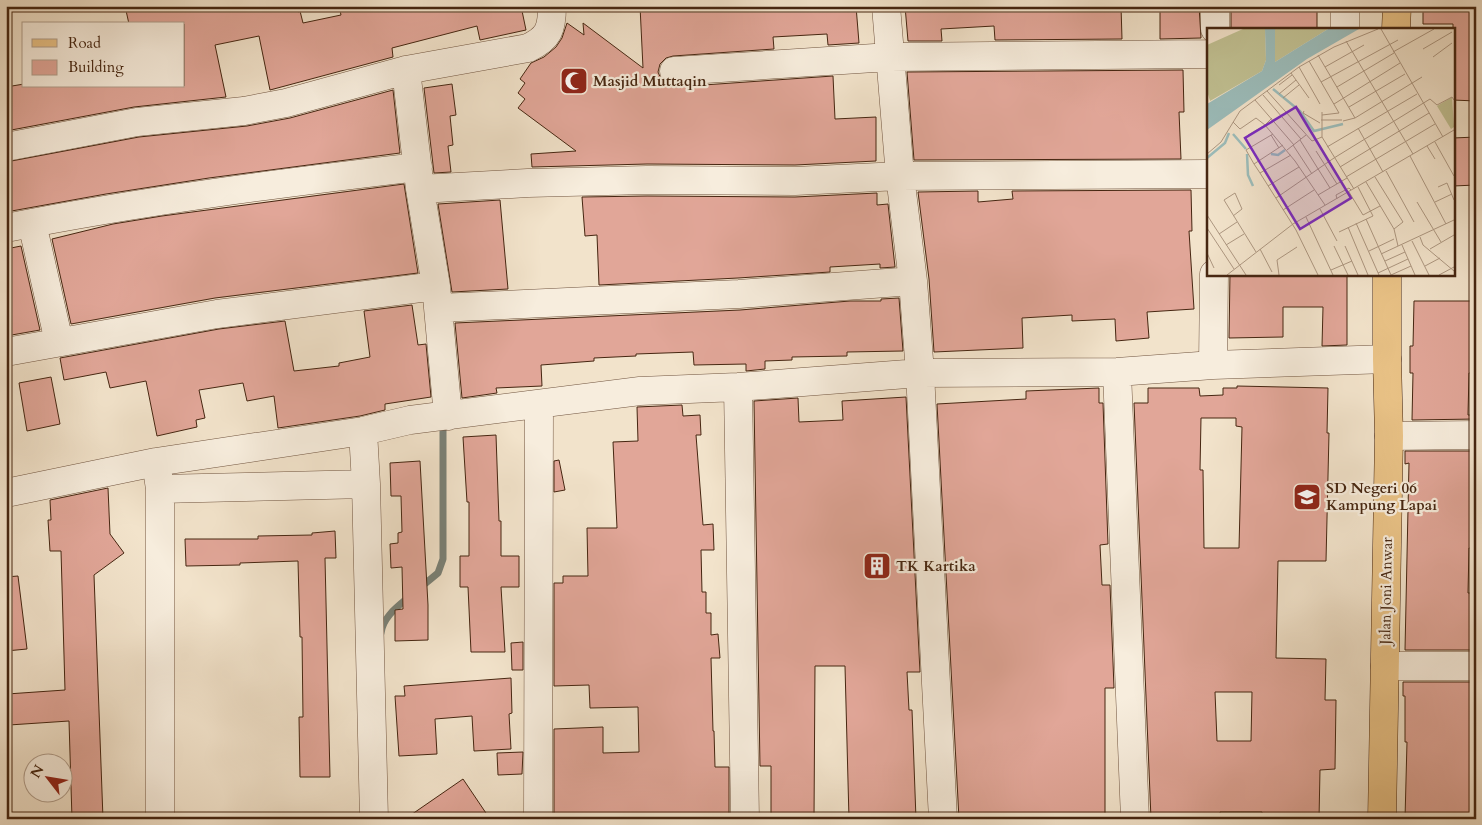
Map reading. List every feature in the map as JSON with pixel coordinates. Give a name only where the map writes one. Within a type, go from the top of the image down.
[{"type":"main road","points":[[1396,28],[1397,6]]},
{"type":"main road","name":"Jalan Joni Anwar","points":[[1382,819],[1389,436],[1387,275]]},
{"type":"street","points":[[6,147],[137,122],[244,111],[286,103],[406,70],[528,48],[541,42],[548,33],[552,18],[552,6]]},
{"type":"street","points":[[886,6],[900,176],[913,281],[920,373],[943,819]]},
{"type":"street","points":[[1215,6],[1215,28]]},
{"type":"street","points":[[1345,6],[1345,28]]},
{"type":"street","points":[[674,71],[890,57],[1207,54]]},
{"type":"street","points":[[406,70],[419,178],[437,297],[448,416]]},
{"type":"street","points":[[59,342],[19,225],[248,187],[419,178],[528,183],[647,180],[795,181],[900,176],[1207,174]]},
{"type":"street","points":[[1213,365],[1214,275]]},
{"type":"street","points":[[6,352],[217,314],[437,297],[739,294],[913,281]]},
{"type":"street","points":[[6,492],[156,462],[363,430],[410,420],[640,392],[738,387],[920,373],[1117,372],[1213,365],[1387,359]]},
{"type":"street","points":[[1117,372],[1135,819]]},
{"type":"street","points":[[738,387],[745,819]]},
{"type":"street","points":[[538,819],[537,590],[539,405]]},
{"type":"street","points":[[363,430],[374,819]]},
{"type":"street","points":[[1389,436],[1476,435]]},
{"type":"street","points":[[156,462],[160,489],[160,819]]},
{"type":"street","points":[[160,489],[366,484]]},
{"type":"street","points":[[1385,666],[1476,666]]},
{"type":"building","points":[[125,6],[297,6],[303,23],[341,15],[339,6],[521,6],[526,30],[480,40],[477,26],[392,48],[393,57],[270,90],[259,36],[215,45],[226,97],[134,107],[6,131],[6,87],[22,84],[22,88],[185,88],[185,22],[129,22]]},
{"type":"building","points":[[640,6],[856,6],[859,43],[828,45],[827,34],[773,37],[774,49],[673,56],[666,58],[660,64],[658,72],[661,79],[667,85],[675,87],[833,76],[835,119],[876,117],[876,161],[795,165],[647,164],[532,167],[531,154],[576,151],[518,108],[525,99],[518,93],[525,83],[520,79],[531,63],[544,57],[556,47],[562,38],[567,23],[584,35],[583,23],[643,68]]},
{"type":"building","points":[[905,6],[1121,6],[1122,39],[995,40],[994,26],[941,29],[942,41],[908,41]]},
{"type":"building","points":[[1160,6],[1199,6],[1201,38],[1160,39]]},
{"type":"building","points":[[1231,6],[1317,6],[1317,28],[1231,28]]},
{"type":"building","points":[[1423,6],[1476,6],[1476,101],[1454,100],[1453,24],[1423,24]]},
{"type":"building","points":[[1183,70],[1184,112],[1179,112],[1181,159],[914,160],[907,72]]},
{"type":"building","points":[[452,84],[456,115],[450,116],[453,145],[448,146],[451,172],[434,173],[424,88]]},
{"type":"building","points":[[393,90],[400,153],[209,178],[6,212],[6,162],[139,137],[247,126],[290,118]]},
{"type":"building","points":[[1476,137],[1476,185],[1454,186],[1454,138]]},
{"type":"building","points":[[404,184],[418,273],[215,298],[71,324],[52,239],[113,224],[162,216]]},
{"type":"building","points":[[1191,190],[1192,231],[1189,231],[1194,309],[1147,312],[1149,338],[1116,341],[1115,319],[1072,321],[1072,315],[1022,318],[1023,348],[934,352],[929,279],[918,192],[978,191],[978,202],[1013,199],[1012,191]]},
{"type":"building","points":[[877,193],[877,205],[888,204],[895,267],[880,268],[880,264],[830,267],[830,272],[599,285],[597,235],[585,236],[582,197],[795,197]]},
{"type":"building","points":[[500,200],[508,289],[452,292],[438,204]]},
{"type":"building","points":[[21,246],[40,330],[6,336],[6,249]]},
{"type":"building","points":[[1230,275],[1347,275],[1347,345],[1322,346],[1323,307],[1283,307],[1283,337],[1229,338]]},
{"type":"building","points":[[899,298],[903,351],[847,352],[847,356],[792,357],[792,360],[765,361],[765,369],[746,371],[746,364],[694,365],[693,352],[594,358],[594,361],[541,365],[542,386],[496,388],[497,393],[462,398],[455,323],[740,310],[850,301],[881,301],[881,299]]},
{"type":"building","points":[[1414,301],[1476,301],[1476,373],[1469,373],[1468,415],[1476,415],[1476,419],[1412,420],[1413,373],[1410,373],[1410,346],[1413,346]]},
{"type":"building","points":[[412,305],[418,345],[426,344],[431,397],[385,404],[385,410],[360,416],[278,428],[274,396],[247,401],[243,383],[199,390],[205,418],[196,420],[197,427],[157,436],[146,381],[110,388],[106,372],[64,380],[60,358],[219,329],[285,321],[294,371],[339,366],[339,363],[370,357],[364,311]]},
{"type":"building","points":[[51,377],[60,424],[27,431],[19,383]]},
{"type":"building","points":[[1237,386],[1328,388],[1327,433],[1329,433],[1326,561],[1278,561],[1276,658],[1326,659],[1325,700],[1336,700],[1335,769],[1320,770],[1319,819],[1262,819],[1262,812],[1220,812],[1221,819],[1151,819],[1134,403],[1148,403],[1148,388],[1199,388],[1200,396],[1223,395],[1223,388],[1237,388]],"holes":[[[1201,418],[1236,418],[1236,426],[1242,427],[1239,548],[1204,548],[1203,470],[1200,470]],[[1215,692],[1252,692],[1251,741],[1217,741]]]},
{"type":"building","points":[[1099,388],[1099,403],[1103,403],[1108,544],[1100,545],[1102,585],[1110,585],[1114,688],[1105,688],[1105,819],[959,819],[937,404],[1026,399],[1026,391]]},
{"type":"building","points":[[906,397],[920,672],[907,672],[909,710],[912,710],[916,819],[849,819],[845,666],[815,666],[814,819],[771,819],[771,766],[760,766],[754,401],[798,398],[799,422],[843,420],[842,401]]},
{"type":"building","points":[[682,405],[683,416],[700,415],[701,435],[696,435],[703,525],[713,524],[714,550],[701,550],[702,592],[706,592],[706,613],[711,613],[711,635],[718,634],[720,658],[711,658],[715,767],[729,767],[729,819],[554,819],[554,729],[603,727],[603,753],[639,752],[638,707],[590,708],[589,685],[554,686],[554,583],[563,583],[563,576],[588,576],[587,528],[617,528],[613,442],[638,441],[637,407]]},
{"type":"building","points":[[496,435],[501,556],[519,556],[519,587],[501,587],[505,652],[471,652],[468,587],[460,587],[460,556],[469,556],[469,502],[467,502],[463,437]]},
{"type":"building","points":[[1405,451],[1476,451],[1476,549],[1469,548],[1468,593],[1476,593],[1476,650],[1405,650],[1409,463],[1405,464]]},
{"type":"building","points":[[559,460],[565,490],[554,492],[554,461]]},
{"type":"building","points":[[420,461],[428,605],[428,640],[395,641],[395,610],[403,609],[402,567],[391,568],[390,544],[398,543],[398,533],[402,532],[401,496],[391,496],[390,463]]},
{"type":"building","points":[[108,488],[110,534],[124,553],[94,575],[103,819],[72,819],[72,752],[70,752],[69,721],[9,725],[7,694],[65,690],[61,551],[50,551],[48,520],[51,520],[50,500]]},
{"type":"building","points":[[335,531],[336,558],[325,558],[330,777],[300,777],[299,717],[303,717],[302,637],[300,637],[298,561],[186,566],[185,539],[258,539],[258,536],[312,535],[312,533]]},
{"type":"building","points":[[18,576],[27,649],[6,651],[6,577]]},
{"type":"building","points":[[523,642],[523,670],[512,670],[511,643]]},
{"type":"building","points":[[511,678],[512,713],[509,714],[511,749],[474,751],[472,716],[435,719],[437,754],[399,756],[395,696],[405,696],[404,686]]},
{"type":"building","points":[[1403,682],[1476,682],[1476,778],[1473,778],[1472,819],[1405,819],[1407,742],[1405,742],[1405,696],[1403,696]]},
{"type":"building","points":[[523,752],[522,774],[498,775],[497,753]]},
{"type":"building","points":[[463,779],[490,819],[405,819]]},
{"type":"waterway","points":[[421,587],[438,573],[443,559],[443,424]]},
{"type":"waterway","points":[[381,633],[388,617],[409,597]]},
{"type":"place","name":"Masjid Muttaqin","points":[[574,81]]},
{"type":"place","name":"SD Negeri 06 Kampung Lapai","points":[[1307,497]]},
{"type":"place","name":"TK Kartika","points":[[877,566]]}]
